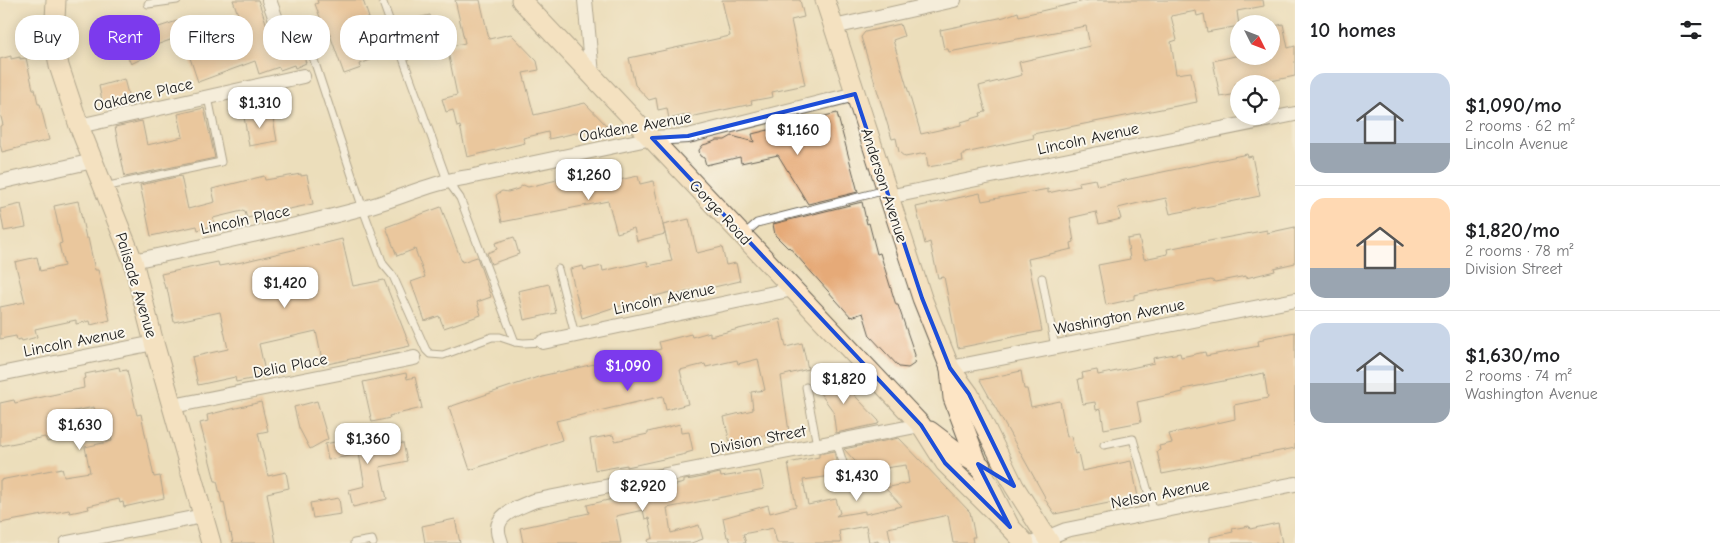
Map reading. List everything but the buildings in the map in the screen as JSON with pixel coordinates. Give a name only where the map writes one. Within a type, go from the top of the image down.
[{"type":"main road","name":"Palisade Avenue","points":[[56,0],[54,38],[58,66],[79,126],[133,261],[154,343],[211,543]]},
{"type":"main road","name":"Gorge Road","points":[[521,0],[921,425],[945,463],[1010,526]]},
{"type":"main road","name":"Anderson Avenue","points":[[825,0],[922,298],[950,368],[969,394],[1014,486],[1044,541]]},
{"type":"main road","name":"Anderson Avenue","points":[[950,368],[953,398],[978,464],[1010,526],[1025,543]]},
{"type":"main road","name":"Gorge Road","points":[[921,425],[938,436],[959,454],[1014,486]]},
{"type":"street","points":[[269,0],[274,15]]},
{"type":"street","points":[[585,0],[592,74]]},
{"type":"street","points":[[834,27],[954,0]]},
{"type":"street","name":"Oakdene Place","points":[[79,126],[303,76]]},
{"type":"street","name":"Oakdene Avenue","points":[[363,209],[447,180],[652,138],[688,136],[855,94]]},
{"type":"street","name":"Lincoln Avenue","points":[[887,193],[1295,114]]},
{"type":"street","points":[[0,182],[93,161]]},
{"type":"street","name":"Lincoln Place","points":[[133,261],[300,225],[363,209]]},
{"type":"street","name":"Lincoln Avenue","points":[[543,342],[793,289]]},
{"type":"street","name":"Washington Avenue","points":[[950,368],[1295,300]]},
{"type":"street","name":"Lincoln Avenue","points":[[0,374],[154,343]]},
{"type":"street","name":"Delia Place","points":[[173,406],[414,358]]},
{"type":"street","name":"Division Street","points":[[499,537],[499,523],[508,512],[533,501],[548,500],[921,425]]},
{"type":"street","name":"Nelson Avenue","points":[[1044,541],[1066,530],[1295,484]]},
{"type":"street","points":[[67,543],[203,516]]},
{"type":"lane","points":[[148,4],[177,0]]},
{"type":"lane","points":[[382,0],[447,180],[460,198],[515,342]]},
{"type":"lane","points":[[314,60],[383,264],[393,276],[426,350],[430,354],[443,355],[492,337],[500,337],[523,343],[543,342]]},
{"type":"lane","points":[[104,187],[221,162],[208,97]]},
{"type":"lane","points":[[743,235],[756,223],[887,193]]},
{"type":"lane","points":[[558,269],[575,335]]},
{"type":"lane","points":[[1042,278],[1055,347]]},
{"type":"lane","points":[[806,387],[817,445]]},
{"type":"lane","points":[[1104,445],[1133,439],[1154,512]]},
{"type":"lane","points":[[836,441],[850,484]]},
{"type":"lane","points":[[354,543],[372,540],[373,543]]},
{"type":"highlighted area","points":[[855,94],[922,298],[950,368],[969,394],[1014,486],[978,464],[1010,527],[945,463],[921,425],[652,138],[688,136]]}]
